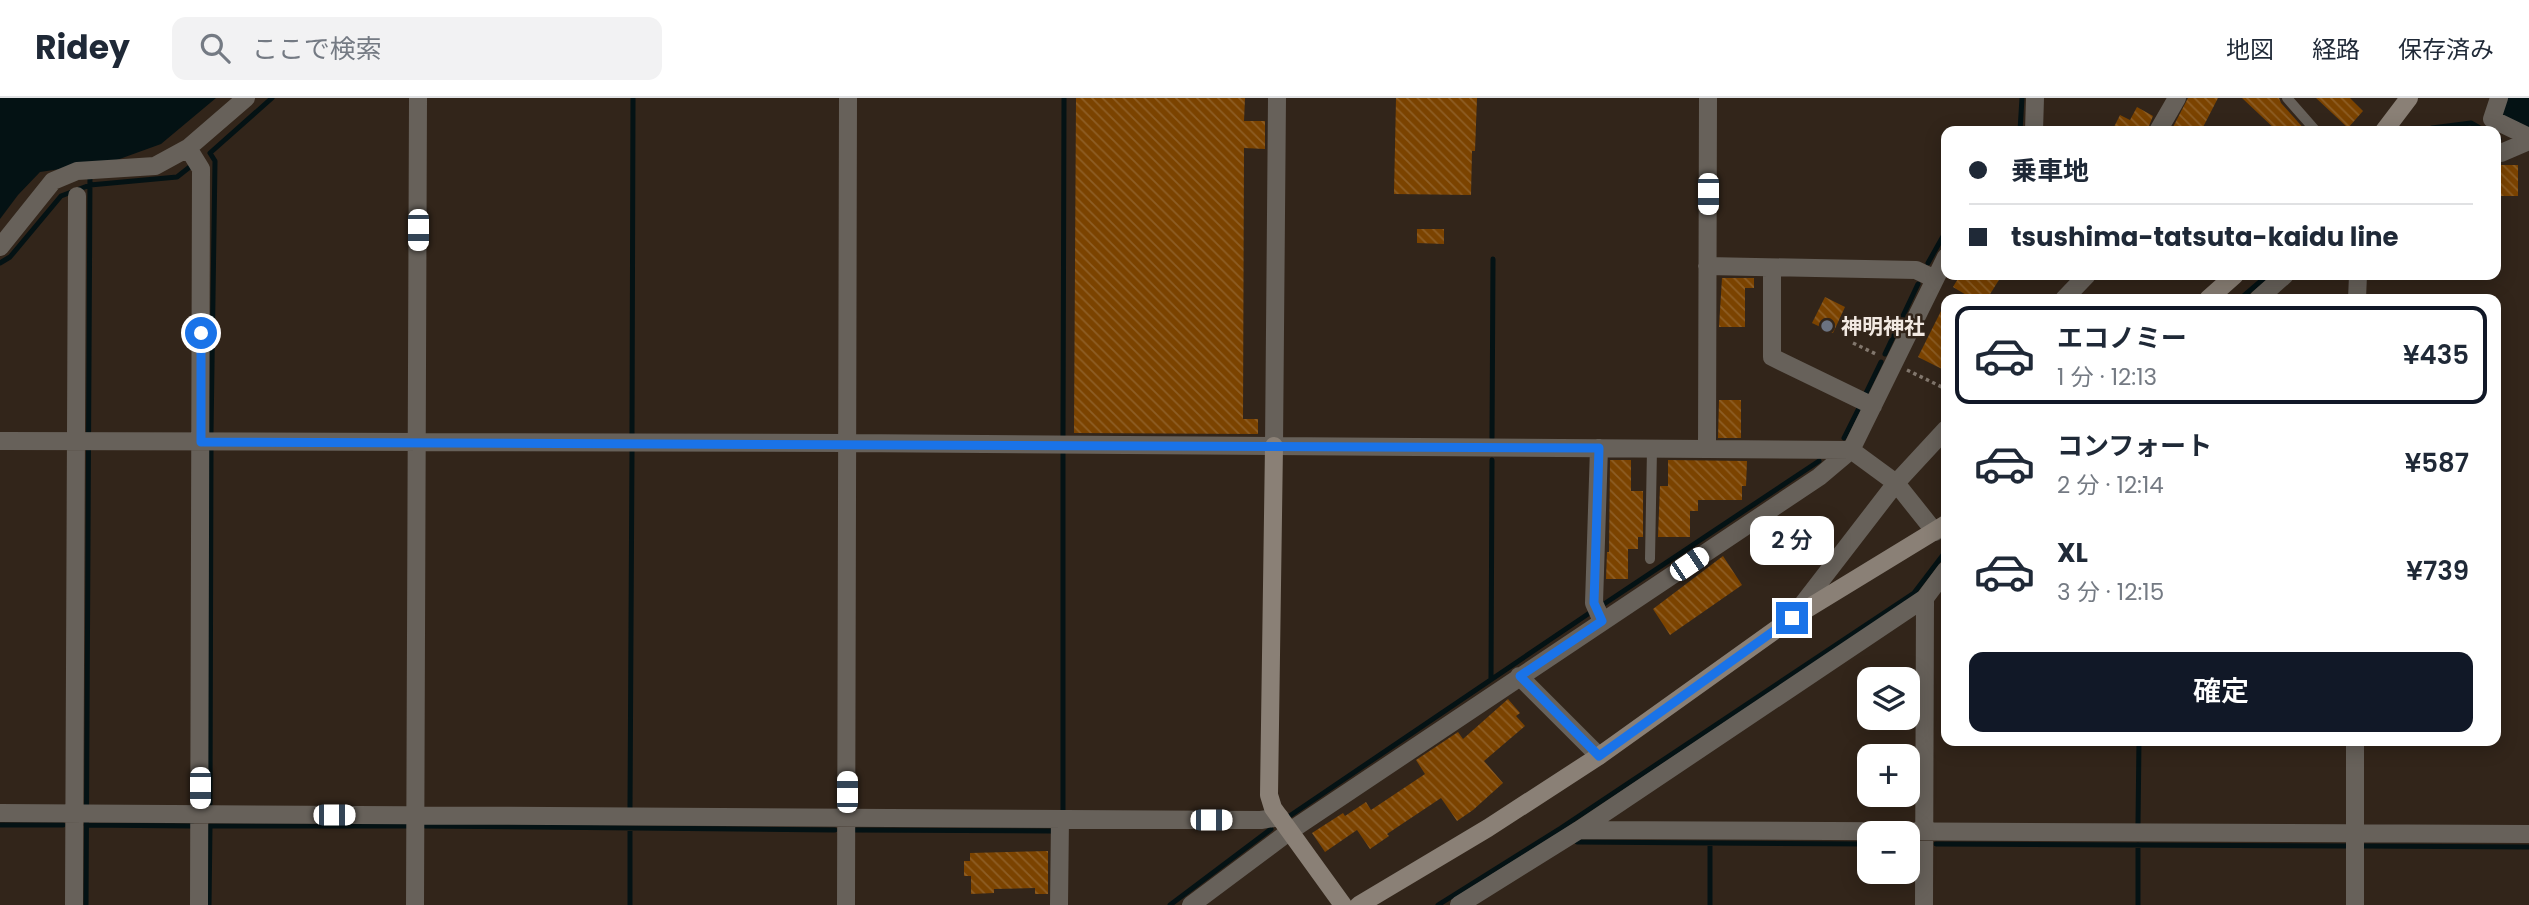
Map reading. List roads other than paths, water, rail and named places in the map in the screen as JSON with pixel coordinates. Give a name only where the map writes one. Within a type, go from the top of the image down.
[{"type":"main road","points":[[2388,126],[2409,98]]},
{"type":"main road","points":[[2214,294],[2229,280]]},
{"type":"main road","points":[[1273,446],[1269,795],[1273,808],[1343,905]]},
{"type":"main road","points":[[1359,905],[1488,828],[1599,756],[1792,618],[1941,528]]},
{"type":"street","points":[[0,247],[53,181],[77,171],[100,172],[155,166],[188,148],[246,98]]},
{"type":"street","points":[[415,905],[418,98]]},
{"type":"street","points":[[846,905],[848,98]]},
{"type":"street","points":[[1273,446],[1277,98]]},
{"type":"street","points":[[1707,449],[1708,98]]},
{"type":"street","points":[[2034,126],[2035,98]]},
{"type":"street","points":[[2161,126],[2177,98]]},
{"type":"street","points":[[2499,98],[2492,119],[2529,139]]},
{"type":"street","points":[[2501,153],[2529,139]]},
{"type":"street","points":[[188,148],[201,169],[199,905]]},
{"type":"street","points":[[74,905],[81,814],[83,441],[76,196]]},
{"type":"street","points":[[1707,267],[1916,270],[1935,279]]},
{"type":"street","points":[[1191,905],[1285,824],[1520,676],[1819,477],[1851,450],[1941,267]]},
{"type":"street","points":[[1772,268],[1772,357],[1873,407]]},
{"type":"street","points":[[2069,294],[2082,280]]},
{"type":"street","points":[[2264,294],[2280,280]]},
{"type":"street","points":[[1792,618],[1896,483],[1941,434]]},
{"type":"street","points":[[0,441],[847,443],[1851,450],[1896,483],[1941,528]]},
{"type":"street","points":[[1599,448],[1594,603],[1602,621]]},
{"type":"street","points":[[1459,905],[1579,830],[1925,598],[1941,577]]},
{"type":"street","points":[[1924,905],[1925,598]]},
{"type":"street","points":[[1520,676],[1599,756]]},
{"type":"street","points":[[2355,905],[2356,746]]},
{"type":"street","points":[[0,814],[1261,820],[1285,824]]},
{"type":"street","points":[[1059,905],[1060,819]]},
{"type":"street","points":[[1579,830],[2529,834]]},
{"type":"street","points":[[1493,884],[1493,905]]},
{"type":"lane","points":[[2287,98],[2312,126]]},
{"type":"lane","points":[[1650,559],[1652,449]]},
{"type":"waterway","points":[[211,433],[215,161],[210,153],[272,98]]},
{"type":"waterway","points":[[632,435],[633,98]]},
{"type":"waterway","points":[[1063,438],[1064,98]]},
{"type":"waterway","points":[[2020,126],[2022,98]]},
{"type":"waterway","points":[[2448,126],[2471,123],[2476,126]]},
{"type":"waterway","points":[[0,263],[10,257],[61,196],[90,185],[177,177],[191,166]]},
{"type":"waterway","points":[[86,905],[90,173]]},
{"type":"waterway","points":[[1928,263],[1941,240]]},
{"type":"waterway","points":[[1492,438],[1493,259]]},
{"type":"waterway","points":[[2246,294],[2262,280]]},
{"type":"waterway","points":[[1885,354],[1918,284]]},
{"type":"waterway","points":[[1866,393],[1881,362]]},
{"type":"waterway","points":[[1844,438],[1860,406]]},
{"type":"waterway","points":[[210,804],[211,449]]},
{"type":"waterway","points":[[630,808],[632,451]]},
{"type":"waterway","points":[[1063,453],[1063,811]]},
{"type":"waterway","points":[[1491,679],[1492,460]]},
{"type":"waterway","points":[[1604,604],[1819,461]]},
{"type":"waterway","points":[[1438,905],[1561,828],[1914,593],[1941,558]]},
{"type":"waterway","points":[[1291,815],[1588,614]]},
{"type":"waterway","points":[[2138,825],[2139,746]]},
{"type":"waterway","points":[[0,825],[63,825]]},
{"type":"waterway","points":[[86,825],[193,826]]},
{"type":"waterway","points":[[209,905],[210,826],[407,826]]},
{"type":"waterway","points":[[425,826],[835,830]]},
{"type":"waterway","points":[[630,828],[630,905]]},
{"type":"waterway","points":[[1170,905],[1271,829]]},
{"type":"waterway","points":[[854,830],[1053,831]]},
{"type":"waterway","points":[[1577,842],[1857,844]]},
{"type":"waterway","points":[[1710,843],[1710,905]]},
{"type":"waterway","points":[[1936,844],[2347,846]]},
{"type":"waterway","points":[[2138,845],[2138,905]]},
{"type":"waterway","points":[[2363,846],[2529,847]]},
{"type":"place","name":"神明神社","points":[[1827,326]]}]
